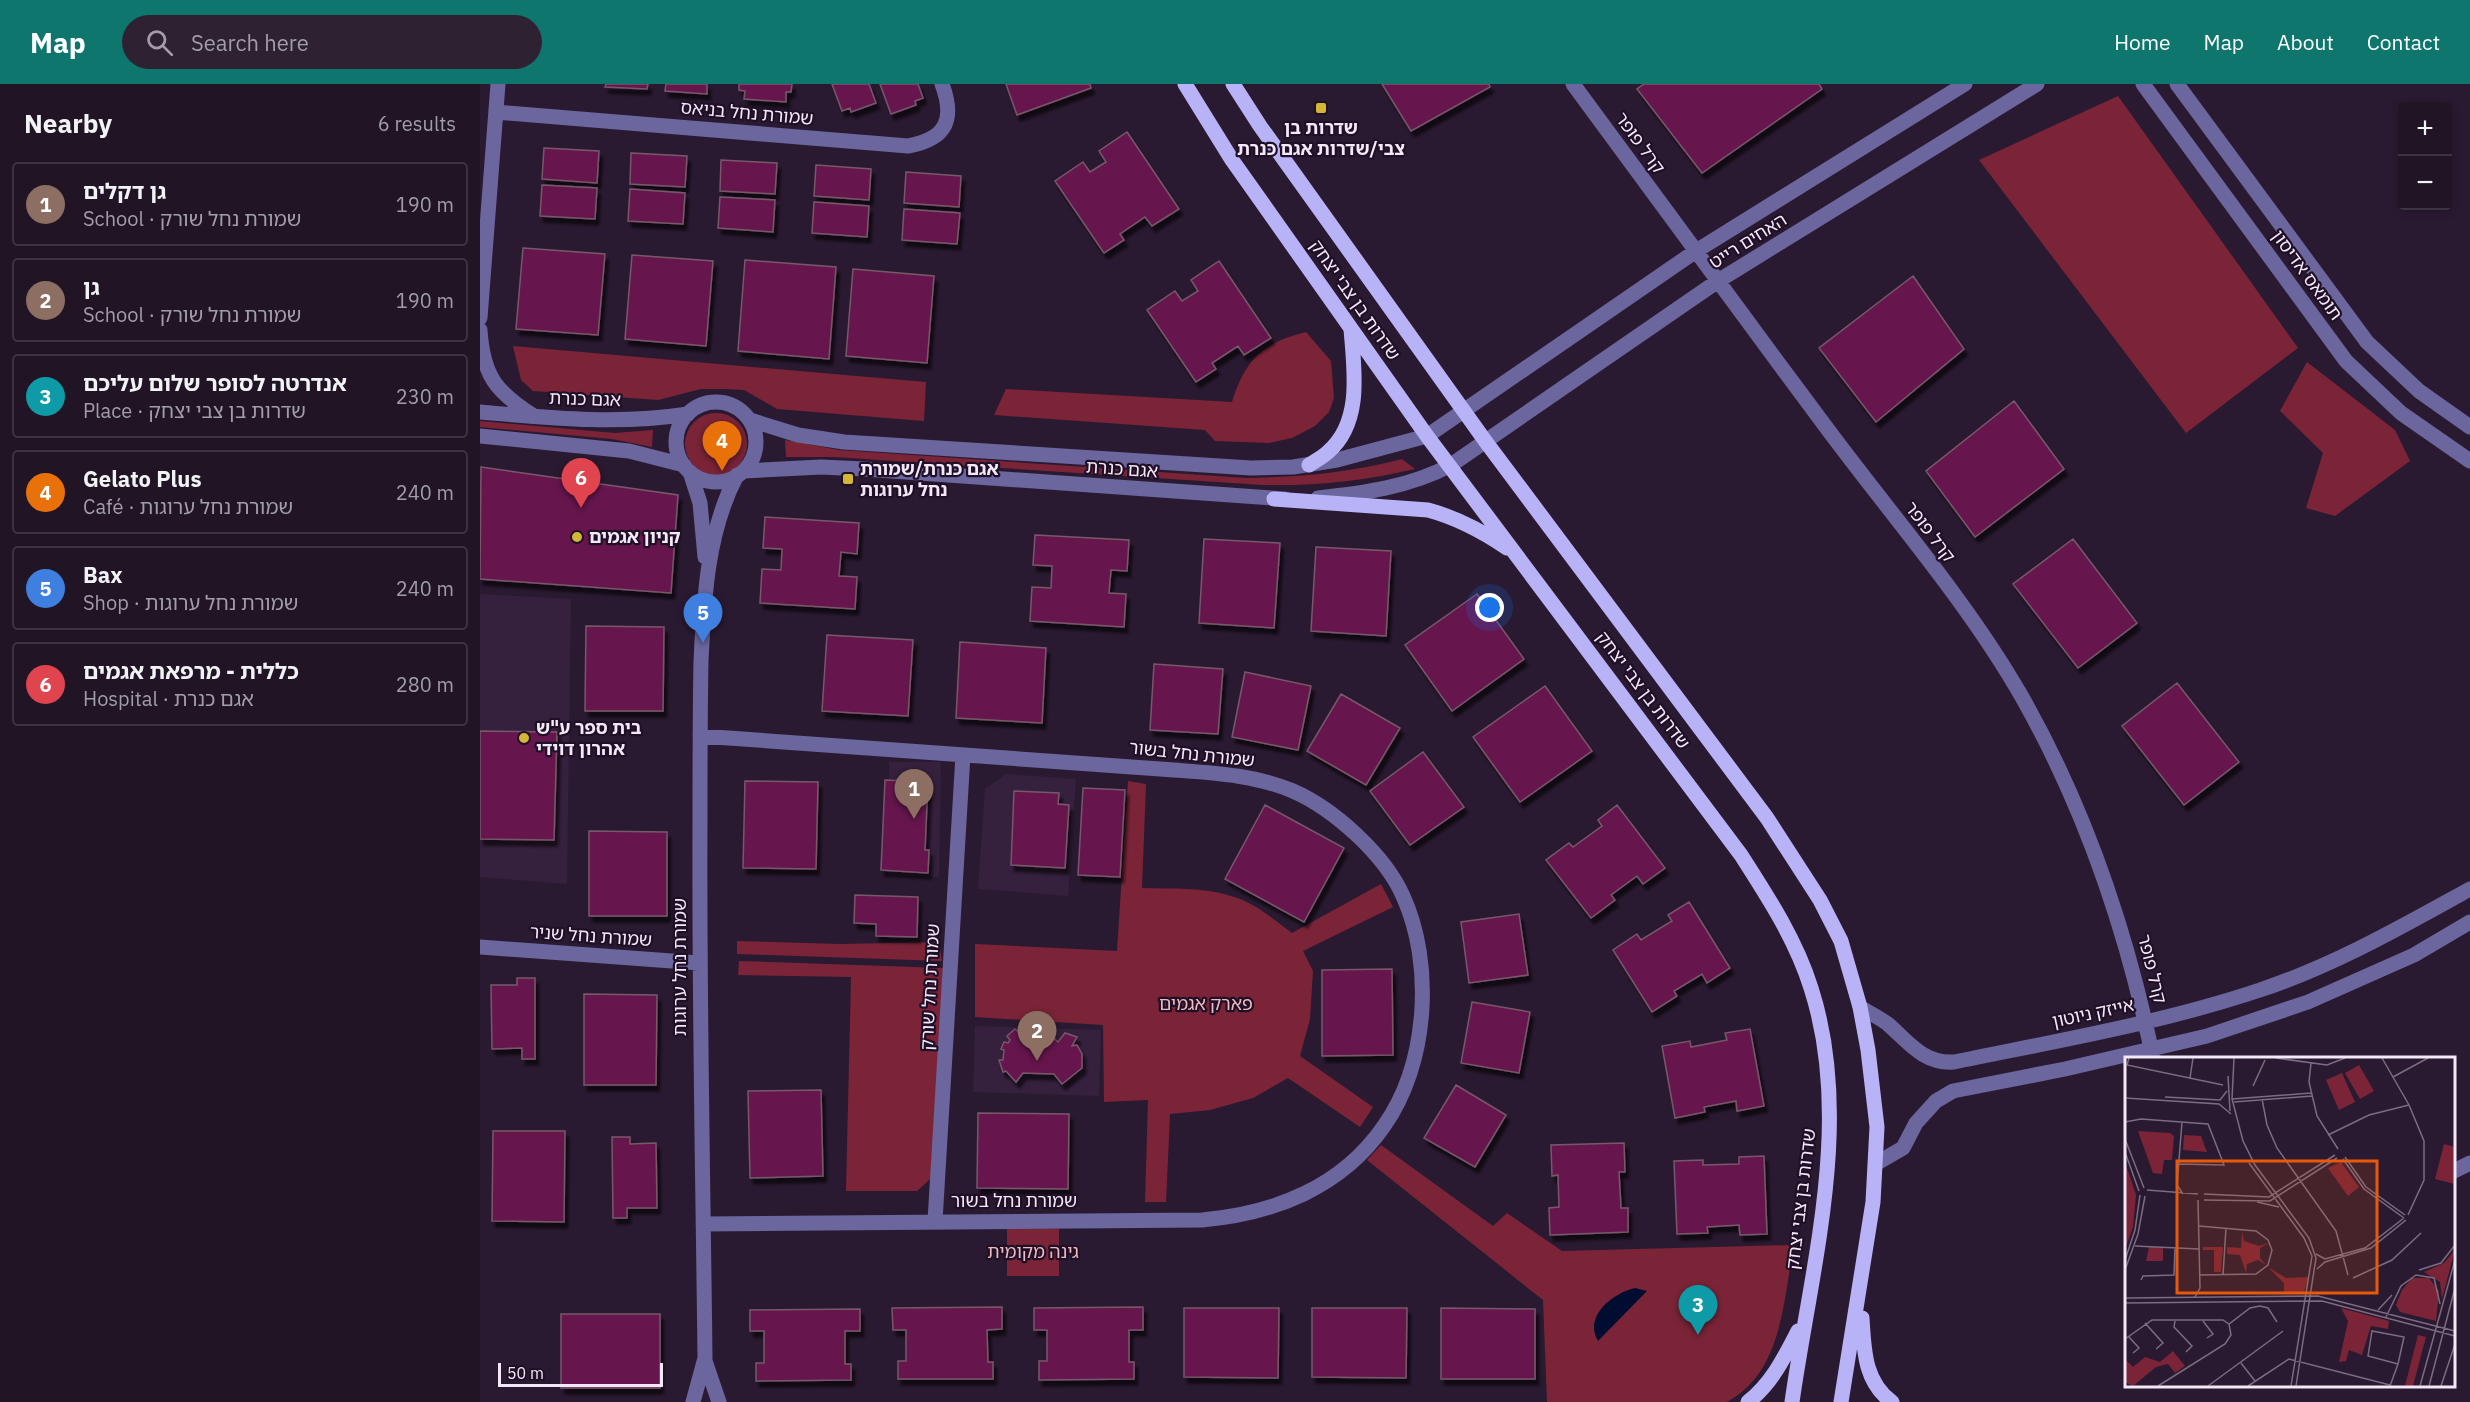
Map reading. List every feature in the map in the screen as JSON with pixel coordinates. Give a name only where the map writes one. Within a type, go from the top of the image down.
[{"type":"main road","name":"שדרות בן צבי יצחק","points":[[1185,84],[1232,159],[1427,436],[1742,855],[1771,902],[1796,950],[1811,987],[1823,1033],[1831,1119],[1820,1227],[1792,1402]]},
{"type":"main road","name":"שדרות בן צבי יצחק","points":[[1233,84],[1260,126],[1486,442],[1793,856],[1820,900],[1840,941],[1860,1007],[1874,1090],[1877,1127],[1877,1163],[1861,1290],[1841,1402]]},
{"type":"main road","points":[[1309,465],[1329,452],[1341,437],[1350,419],[1355,375],[1352,329]]},
{"type":"main road","points":[[1274,500],[1428,510],[1452,517],[1483,532],[1518,555]]},
{"type":"main road","points":[[1861,1290],[1867,1366],[1873,1382],[1892,1402]]},
{"type":"main road","points":[[1748,1402],[1774,1375],[1804,1321]]},
{"type":"street","points":[[480,318],[498,84]]},
{"type":"street","name":"שמורת נחל בניאס","points":[[496,112],[908,146],[921,143],[945,127],[949,114],[942,84]]},
{"type":"street","name":"קרל פופר","points":[[1573,84],[1964,609],[2021,696],[2067,784],[2099,863],[2125,940],[2152,1054]]},
{"type":"street","name":"האחים רייט","points":[[1463,409],[1695,250],[1965,84]]},
{"type":"street","name":"האחים רייט","points":[[1486,442],[1719,281],[2037,84]]},
{"type":"street","name":"תומאס אדיסון","points":[[2143,84],[2346,361],[2401,413],[2470,461]]},
{"type":"street","name":"תומאס אדיסון","points":[[2177,84],[2367,342],[2419,391],[2470,427]]},
{"type":"street","points":[[480,330],[482,351],[493,383],[515,403],[537,417]]},
{"type":"street","points":[[480,436],[629,451],[687,469],[709,481],[722,482],[740,473],[751,461],[756,441],[750,420],[731,405],[718,402],[706,404],[688,414],[678,429],[676,442],[678,455],[687,469]]},
{"type":"street","name":"אגם כנרת","points":[[750,420],[798,435],[844,442],[1191,466],[1251,468],[1309,465],[1392,446],[1427,436],[1463,409]]},
{"type":"street","name":"אגם כנרת","points":[[480,412],[537,417],[634,420],[688,414]]},
{"type":"street","name":"אגם כנרת","points":[[740,473],[821,467],[1274,500],[1313,498],[1375,490],[1424,477],[1450,465],[1486,442]]},
{"type":"street","name":"שמורת נחל ערוגות","points":[[687,469],[696,489],[703,522],[706,575],[700,736],[699,963],[705,1359],[693,1402]]},
{"type":"street","name":"שמורת נחל ערוגות","points":[[706,575],[727,493],[740,473]]},
{"type":"street","name":"שמורת נחל בשור","points":[[700,736],[1239,776],[1269,782],[1295,792],[1322,807],[1370,849],[1403,895],[1418,949],[1421,1013],[1419,1044],[1410,1075],[1384,1126],[1369,1144],[1335,1176],[1291,1201],[1264,1210],[1232,1217],[1202,1220],[703,1224]]},
{"type":"street","name":"שמורת נחל שורק","points":[[935,1221],[963,755]]},
{"type":"street","name":"אייזק ניוטון","points":[[1860,1007],[1888,1024],[1917,1052],[1944,1063],[2193,1011],[2262,989],[2356,952],[2470,888]]},
{"type":"street","points":[[2136,1057],[2152,1054],[2308,1002],[2414,955],[2470,922]]},
{"type":"street","name":"שמורת נחל שניר","points":[[480,947],[699,963]]},
{"type":"street","points":[[1877,1163],[1903,1148],[1916,1123],[1936,1101],[1953,1091],[2125,1059]]},
{"type":"street","points":[[2455,1170],[2470,1163]]},
{"type":"street","name":"שמורת נחל ערוגות","points":[[705,1359],[719,1402]]},
{"type":"shaded area","name":"בית ספר ע\"ש אהרון דוידי","points":[[480,594],[571,599],[567,884],[480,877]]},
{"type":"shaded area","points":[[889,762],[941,762],[939,877],[888,875]]},
{"type":"shaded area","points":[[1006,774],[1076,779],[1068,896],[978,889],[985,789]]},
{"type":"shaded area","points":[[975,1026],[1101,1030],[1099,1096],[973,1092]]},
{"type":"green space","points":[[2118,96],[2298,348],[2186,433],[1979,160]]},
{"type":"green space","points":[[1306,332],[1331,361],[1334,398],[1329,412],[1315,426],[1292,438],[1269,443],[1215,441],[1205,430],[994,415],[1006,389],[1232,402],[1243,375],[1257,355],[1278,342]]},
{"type":"green space","points":[[513,346],[926,382],[924,421],[777,409],[744,390],[701,389],[658,400],[533,391],[521,380]]},
{"type":"green space","points":[[2307,362],[2395,430],[2410,461],[2335,516],[2306,508],[2323,453],[2280,411]]},
{"type":"green space","points":[[716,413],[728,415],[738,422],[745,432],[747,444],[745,456],[738,466],[728,473],[716,475],[704,473],[694,466],[687,456],[685,444],[687,432],[694,422],[704,415]]},
{"type":"green space","points":[[480,421],[615,433],[653,430],[652,447],[612,439],[480,427]]},
{"type":"green space","points":[[785,440],[839,450],[1246,478],[1325,473],[1402,459],[1415,469],[1339,482],[1263,485],[834,457],[786,457]]},
{"type":"green space","name":"פארק אגמים","points":[[1128,781],[1146,784],[1142,888],[1198,890],[1231,896],[1255,907],[1292,933],[1381,884],[1393,907],[1303,951],[1313,971],[1310,1019],[1300,1056],[1373,1107],[1360,1127],[1288,1078],[1253,1098],[1210,1110],[1170,1114],[1166,1202],[1145,1202],[1148,1100],[1104,1102],[1103,1025],[975,1017],[975,944],[1117,951]]},
{"type":"green space","points":[[737,941],[840,944],[939,942],[942,961],[737,954]]},
{"type":"green space","points":[[739,961],[943,968],[937,1173],[917,1191],[846,1191],[851,977],[738,975]]},
{"type":"green space","points":[[1381,1145],[1493,1226],[1507,1213],[1562,1251],[1794,1245],[1783,1311],[1770,1354],[1760,1373],[1746,1389],[1727,1402],[1547,1402],[1543,1300],[1367,1160]]},
{"type":"green space","name":"גינה מקומית","points":[[1007,1228],[1059,1229],[1059,1276],[1007,1276]]},
{"type":"water","points":[[1635,1288],[1647,1291],[1598,1341],[1594,1332],[1597,1315],[1610,1300]]},
{"type":"building","points":[[606,84],[648,84],[647,89],[605,87]]},
{"type":"building","points":[[666,84],[707,84],[707,94],[665,91]]},
{"type":"building","points":[[739,84],[792,84],[791,92],[786,92],[786,102],[744,99],[745,91],[739,90]]},
{"type":"building","points":[[832,84],[869,84],[876,103],[851,112],[850,108],[842,111]]},
{"type":"building","points":[[880,84],[918,84],[923,98],[915,101],[916,105],[891,114]]},
{"type":"building","points":[[1006,84],[1090,84],[1091,88],[1017,115]]},
{"type":"building","points":[[1382,84],[1489,84],[1490,87],[1411,131]]},
{"type":"building","points":[[1644,84],[1819,84],[1822,89],[1702,173],[1637,89]]},
{"type":"building","points":[[1127,132],[1179,209],[1152,226],[1145,217],[1120,234],[1124,240],[1104,253],[1055,181],[1083,162],[1090,172],[1106,162],[1099,151]]},
{"type":"building","points":[[544,148],[599,151],[597,183],[542,179]]},
{"type":"building","points":[[631,153],[687,156],[685,187],[630,184]]},
{"type":"building","points":[[721,160],[777,163],[775,194],[720,191]]},
{"type":"building","points":[[816,165],[871,169],[869,200],[814,196]]},
{"type":"building","points":[[906,172],[961,176],[959,207],[904,203]]},
{"type":"building","points":[[542,185],[597,188],[595,219],[540,216]]},
{"type":"building","points":[[630,189],[685,193],[683,224],[628,221]]},
{"type":"building","points":[[720,197],[775,200],[773,232],[718,228]]},
{"type":"building","points":[[814,202],[869,206],[867,237],[812,233]]},
{"type":"building","points":[[904,209],[960,213],[957,244],[902,240]]},
{"type":"building","points":[[523,248],[605,254],[598,335],[516,329]]},
{"type":"building","points":[[632,255],[713,261],[706,346],[625,339]]},
{"type":"building","points":[[745,260],[836,267],[829,359],[738,351]]},
{"type":"building","points":[[1219,261],[1271,338],[1244,355],[1238,346],[1212,363],[1216,369],[1196,382],[1147,310],[1175,291],[1182,301],[1198,291],[1191,280]]},
{"type":"building","points":[[853,269],[934,276],[927,363],[846,356]]},
{"type":"building","points":[[1913,276],[1964,349],[1876,422],[1819,348]]},
{"type":"building","points":[[2014,401],[2064,469],[1975,537],[1926,471]]},
{"type":"building","name":"קניון אגמים","points":[[481,467],[678,495],[671,593],[480,579]]},
{"type":"building","points":[[765,517],[859,523],[857,554],[841,552],[839,576],[857,577],[855,609],[760,603],[762,569],[781,570],[782,549],[763,548]]},
{"type":"building","points":[[1035,535],[1129,540],[1127,571],[1111,570],[1109,593],[1126,594],[1124,627],[1030,621],[1032,587],[1051,588],[1052,566],[1033,565]]},
{"type":"building","points":[[1204,539],[1280,543],[1274,628],[1199,623]]},
{"type":"building","points":[[2073,539],[2137,623],[2078,668],[2013,584]]},
{"type":"building","points":[[1316,547],[1391,551],[1386,636],[1311,631]]},
{"type":"building","points":[[1477,594],[1524,659],[1452,711],[1405,645]]},
{"type":"building","points":[[586,626],[664,627],[663,711],[585,711]]},
{"type":"building","points":[[827,635],[913,640],[908,716],[822,711]]},
{"type":"building","points":[[960,642],[1046,648],[1042,723],[956,718]]},
{"type":"building","points":[[1154,664],[1223,669],[1218,734],[1150,730]]},
{"type":"building","points":[[1245,672],[1311,686],[1298,750],[1232,737]]},
{"type":"building","points":[[2177,683],[2239,762],[2184,805],[2122,726]]},
{"type":"building","points":[[1545,686],[1592,751],[1520,802],[1473,737]]},
{"type":"building","points":[[1341,694],[1400,728],[1366,785],[1307,751]]},
{"type":"building","points":[[480,731],[557,732],[554,840],[480,839]]},
{"type":"building","points":[[1423,752],[1464,807],[1410,845],[1370,791]]},
{"type":"building","points":[[885,780],[928,782],[925,850],[929,850],[928,873],[881,870]]},
{"type":"building","points":[[745,781],[818,782],[816,869],[743,868]]},
{"type":"building","points":[[1083,788],[1125,790],[1120,877],[1078,875]]},
{"type":"building","points":[[1014,791],[1059,793],[1058,804],[1069,805],[1065,868],[1011,865]]},
{"type":"building","points":[[1265,805],[1344,848],[1304,922],[1225,879]]},
{"type":"building","points":[[1617,805],[1665,868],[1643,884],[1637,876],[1611,895],[1615,900],[1591,918],[1546,860],[1569,843],[1573,847],[1602,826],[1598,820]]},
{"type":"building","points":[[589,831],[667,832],[667,916],[589,916]]},
{"type":"building","points":[[855,895],[918,897],[917,937],[876,936],[876,924],[854,923]]},
{"type":"building","points":[[1689,902],[1730,968],[1707,983],[1702,974],[1674,991],[1677,996],[1652,1012],[1613,950],[1637,934],[1641,940],[1672,921],[1668,915]]},
{"type":"building","points":[[1519,914],[1528,975],[1469,983],[1461,922]]},
{"type":"building","points":[[1392,969],[1393,1055],[1322,1056],[1322,970]]},
{"type":"building","points":[[517,978],[535,978],[535,1059],[522,1059],[522,1048],[492,1049],[491,985],[517,985]]},
{"type":"building","points":[[584,994],[657,995],[656,1085],[584,1085]]},
{"type":"building","points":[[1472,1002],[1530,1012],[1519,1073],[1461,1063]]},
{"type":"building","points":[[1015,1029],[1023,1036],[1051,1036],[1058,1042],[1065,1033],[1077,1037],[1072,1046],[1077,1045],[1082,1054],[1082,1068],[1062,1084],[1054,1074],[1023,1073],[1016,1082],[1006,1071],[1003,1072],[999,1060],[1003,1060],[1004,1050],[1001,1049],[1004,1042],[1008,1043],[1010,1040],[1007,1036]]},
{"type":"building","points":[[1750,1029],[1764,1106],[1737,1111],[1736,1101],[1704,1107],[1705,1112],[1675,1118],[1662,1046],[1690,1041],[1691,1047],[1727,1040],[1725,1033]]},
{"type":"building","points":[[1456,1085],[1506,1115],[1475,1167],[1424,1138]]},
{"type":"building","points":[[821,1090],[823,1176],[750,1178],[748,1091]]},
{"type":"building","points":[[978,1113],[1069,1114],[1068,1189],[977,1188]]},
{"type":"building","points":[[493,1131],[565,1131],[564,1222],[492,1221]]},
{"type":"building","points":[[612,1137],[630,1137],[630,1144],[656,1143],[657,1208],[627,1208],[627,1218],[613,1218]]},
{"type":"building","points":[[1624,1143],[1625,1172],[1619,1172],[1621,1208],[1628,1208],[1628,1232],[1550,1235],[1549,1208],[1559,1207],[1558,1175],[1552,1176],[1551,1145]]},
{"type":"building","points":[[1764,1156],[1767,1234],[1740,1235],[1739,1225],[1707,1227],[1708,1233],[1677,1234],[1674,1161],[1703,1160],[1703,1165],[1739,1164],[1739,1157]]},
{"type":"building","points":[[1002,1307],[1002,1329],[987,1330],[988,1362],[993,1362],[993,1379],[898,1379],[898,1361],[906,1361],[906,1330],[893,1330],[892,1308]]},
{"type":"building","points":[[1143,1307],[1143,1330],[1129,1330],[1129,1362],[1134,1362],[1134,1379],[1039,1380],[1039,1361],[1047,1361],[1047,1330],[1034,1330],[1034,1308]]},
{"type":"building","points":[[1184,1308],[1279,1308],[1278,1378],[1184,1377]]},
{"type":"building","points":[[1312,1308],[1407,1308],[1406,1378],[1312,1377]]},
{"type":"building","points":[[1441,1308],[1535,1309],[1535,1379],[1441,1379]]},
{"type":"building","points":[[860,1309],[860,1331],[845,1331],[845,1364],[851,1364],[851,1380],[756,1381],[756,1363],[764,1363],[764,1331],[750,1331],[750,1310]]},
{"type":"building","points":[[561,1314],[660,1314],[660,1388],[561,1388]]},
{"type":"place","name":"שדרות בן צבי/שדרות אגם כנרת","points":[[1321,108]]},
{"type":"place","name":"Gelato Plus","points":[[722,471]]},
{"type":"place","name":"אגם כנרת/שמורת נחל ערוגות","points":[[848,479]]},
{"type":"place","name":"כללית - מרפאת אגמים","points":[[581,508]]},
{"type":"place","name":"קניון אגמים","points":[[577,537]]},
{"type":"place","name":"Bax","points":[[703,643]]},
{"type":"place","name":"בית ספר ע\"ש אהרון דוידי","points":[[524,738]]},
{"type":"place","name":"גן דקלים","points":[[914,819]]},
{"type":"place","name":"גן","points":[[1037,1061]]},
{"type":"place","name":"אנדרטה לסופר שלום עליכם","points":[[1698,1335]]}]
